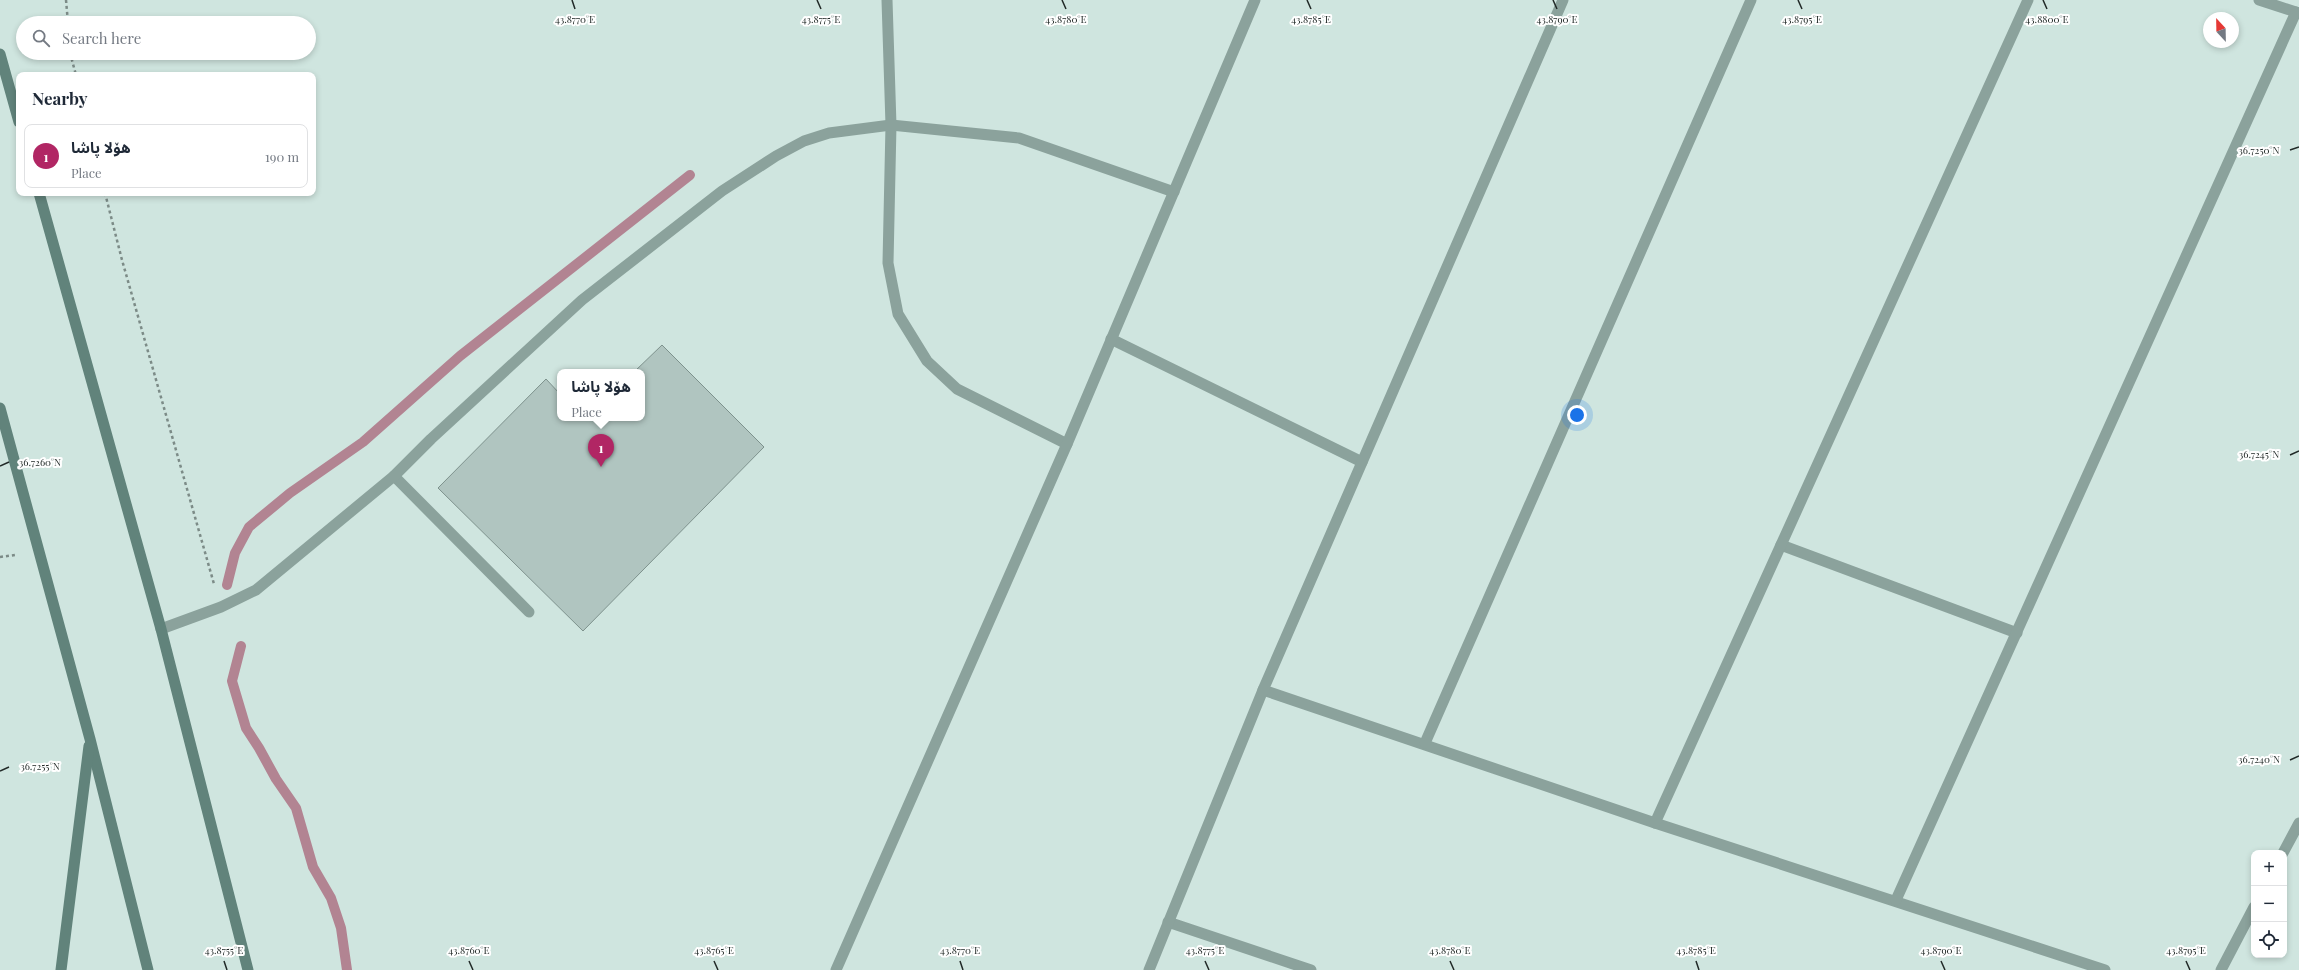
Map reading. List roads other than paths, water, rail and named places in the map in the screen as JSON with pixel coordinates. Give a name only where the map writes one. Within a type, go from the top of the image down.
[{"type":"main road","points":[[0,54],[16,111]]},
{"type":"main road","points":[[40,196],[161,629],[248,970]]},
{"type":"main road","points":[[0,408],[90,739],[148,970]]},
{"type":"main road","points":[[61,970],[90,739]]},
{"type":"street","points":[[887,0],[891,125],[888,263],[898,314],[927,361],[957,389],[1067,444]]},
{"type":"street","points":[[836,970],[1067,444],[1255,0]]},
{"type":"street","points":[[1149,970],[1263,690],[1564,0]]},
{"type":"street","points":[[1425,744],[1751,0]]},
{"type":"street","points":[[1655,823],[2028,0]]},
{"type":"street","points":[[1896,900],[2298,12],[2259,0]]},
{"type":"street","points":[[161,629],[221,607],[256,590],[394,476],[431,439],[582,300],[722,191],[776,156],[804,141],[829,133],[891,125],[1019,138],[1174,192]]},
{"type":"street","points":[[1111,339],[1362,462]]},
{"type":"street","points":[[394,476],[529,612]]},
{"type":"street","points":[[1781,545],[2017,633]]},
{"type":"street","points":[[1263,690],[1655,823],[1896,900],[2106,970]]},
{"type":"street","points":[[2285,850],[2299,823]]},
{"type":"street","points":[[2220,970],[2251,913]]},
{"type":"street","points":[[1168,922],[1310,970]]},
{"type":"waterway","points":[[227,585],[235,553],[249,527],[290,493],[363,442],[460,356],[690,175]]},
{"type":"waterway","points":[[241,646],[232,681],[246,728],[276,779],[296,808],[313,867],[331,898],[341,928],[347,970]]},
{"type":"place","name":"هۆلا پاشا","points":[[601,467]]}]
